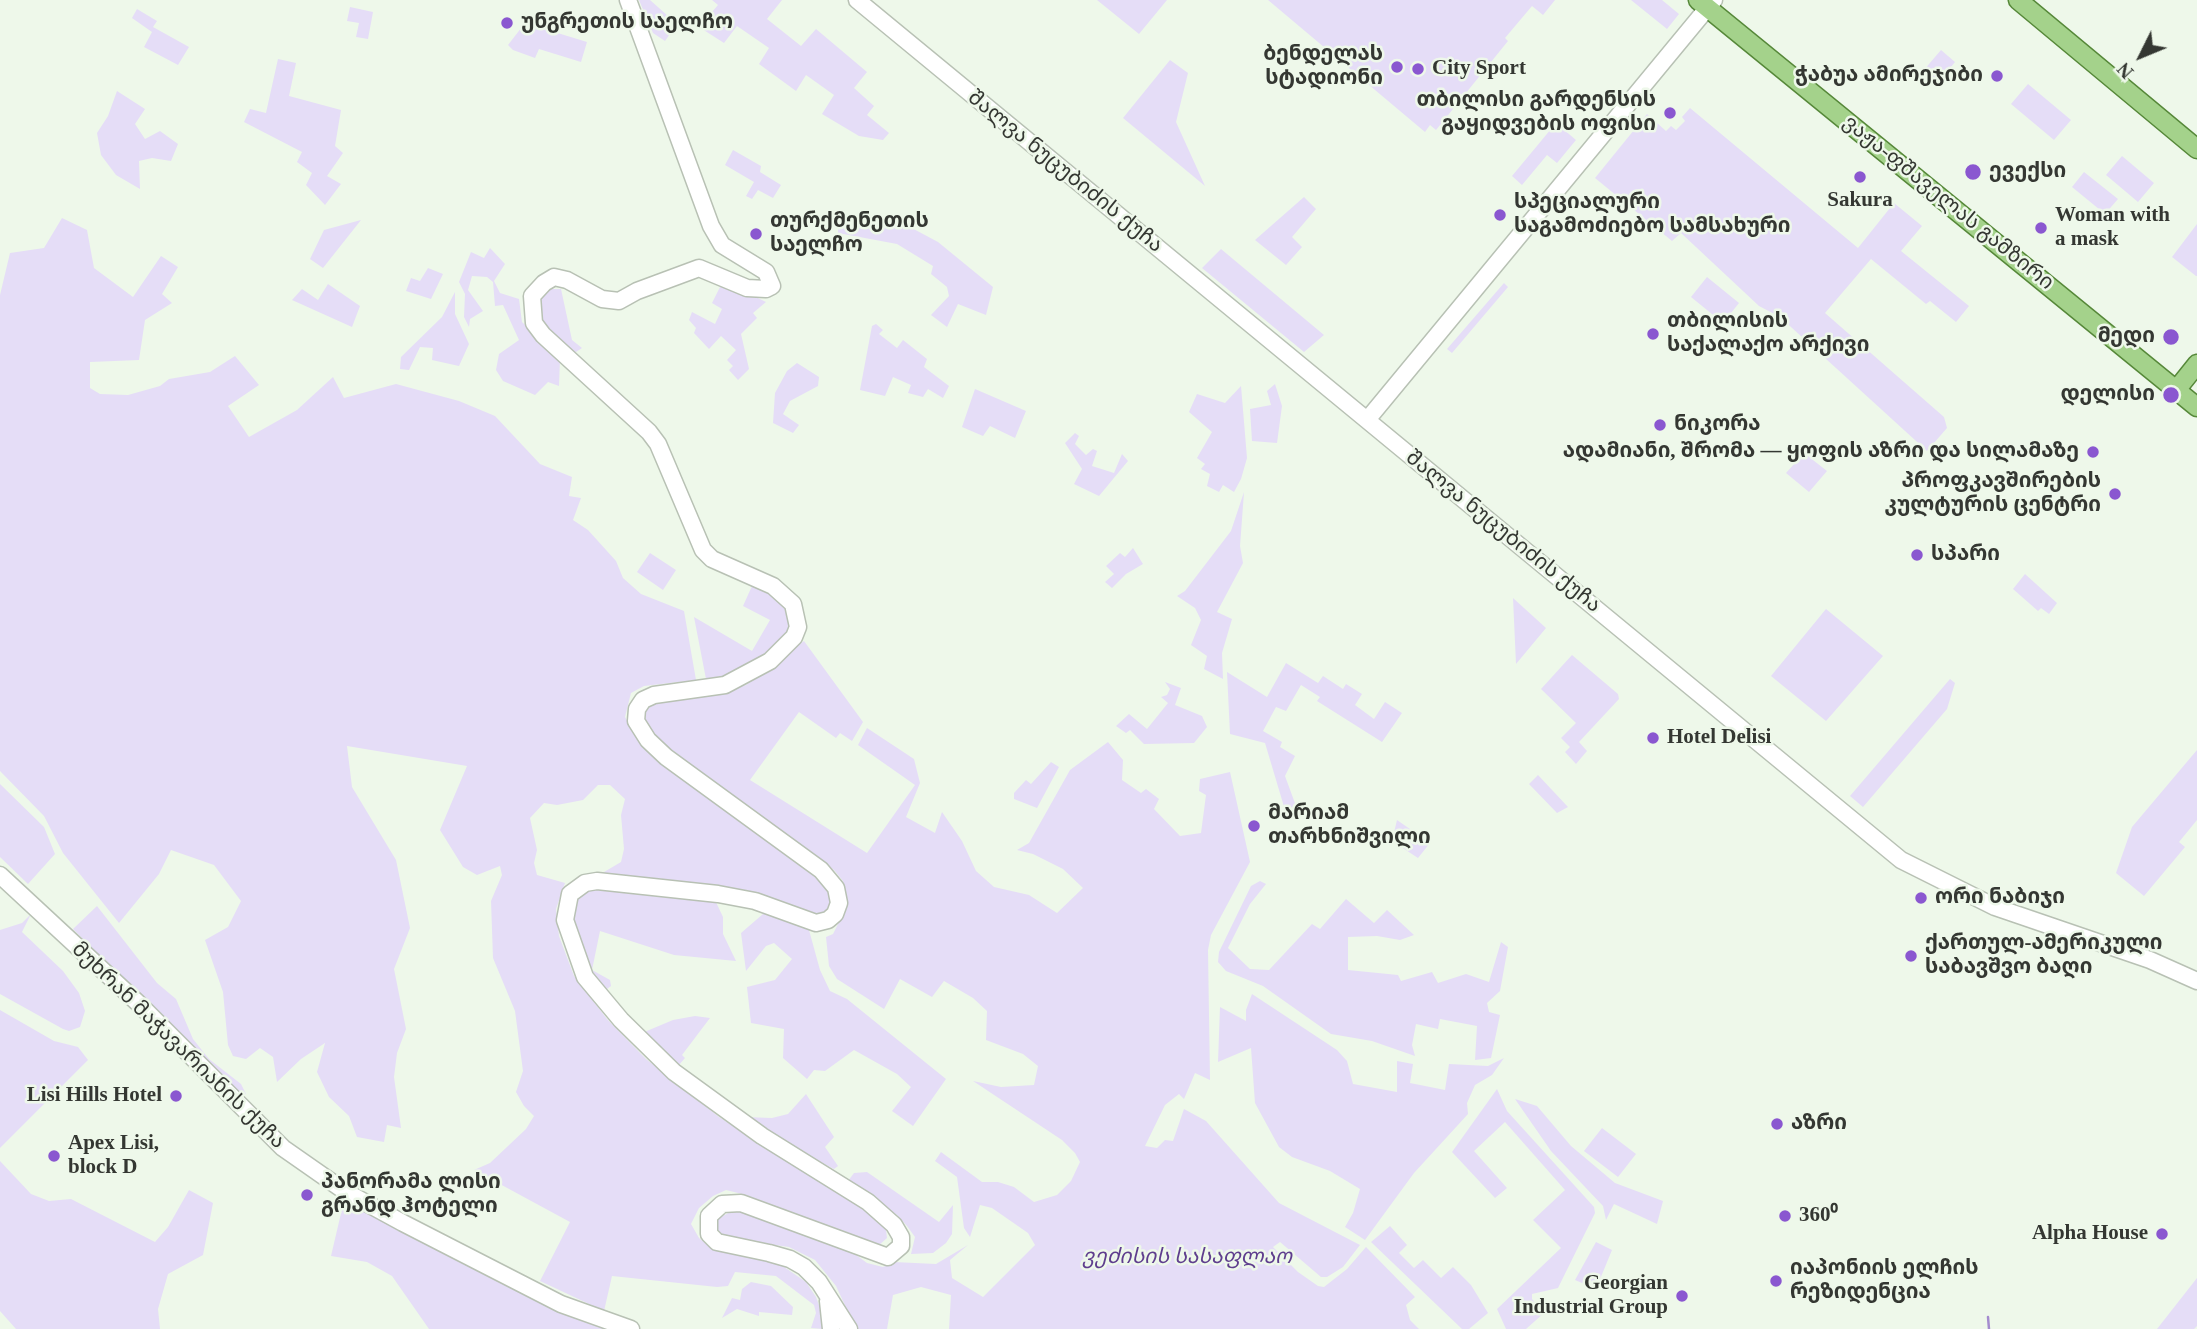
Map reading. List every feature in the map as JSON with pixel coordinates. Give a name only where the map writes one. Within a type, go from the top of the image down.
[{"type":"main road","points":[[628,0],[711,226],[722,245],[766,272],[772,286],[759,290],[699,268],[638,290],[619,301],[602,299],[567,279],[554,277],[544,282],[532,296],[534,323],[543,335],[649,432],[658,444],[704,550],[712,559],[773,586],[793,604],[798,627],[786,648],[754,671],[725,685],[654,695],[643,700],[637,709],[636,721],[648,740],[666,757],[821,870],[836,888],[839,903],[835,914],[828,920],[816,923],[755,901],[718,894],[597,881],[585,883],[570,894],[565,911],[567,934],[584,977],[599,997],[674,1072],[762,1136],[868,1202],[894,1225],[901,1237],[901,1247],[888,1257],[741,1203],[732,1202],[713,1209],[709,1216],[709,1234],[717,1242],[790,1259],[811,1274],[849,1329]]},
{"type":"main road","name":"შალვა ნუცუბიძის ქუჩა","points":[[857,0],[1901,860],[1995,908],[2138,956],[2197,981]]},
{"type":"main road","points":[[2018,0],[2197,149]]},
{"type":"main road","points":[[1367,420],[1707,3]]},
{"type":"main road","name":"ვაჟა-ფშაველას გამზირი","points":[[1707,3],[2197,407]]},
{"type":"main road","points":[[2176,389],[2197,364]]},
{"type":"main road","name":"მუხრან მაჭავარიანის ქუჩა","points":[[0,875],[138,1003],[283,1148],[346,1192],[402,1223],[561,1304],[631,1329]]},
{"type":"main road","points":[[827,1296],[833,1327]]},
{"type":"green space","points":[[639,0],[650,0],[677,24],[665,41],[653,33]]},
{"type":"green space","points":[[712,0],[782,0],[767,19],[801,46],[816,29],[867,72],[854,88],[874,106],[867,115],[889,133],[883,140],[859,136],[822,114],[834,95],[806,75],[796,91],[759,64],[769,48],[737,26],[724,43],[699,27],[718,5]]},
{"type":"green space","points":[[1097,0],[1167,0],[1139,34]]},
{"type":"green space","name":"City Sport","points":[[1268,0],[1555,0],[1543,15],[1532,6],[1505,38],[1508,41],[1436,130],[1430,125],[1425,132]]},
{"type":"green space","points":[[1631,0],[1662,0],[1679,14],[1667,29]]},
{"type":"green space","points":[[350,7],[373,12],[368,39],[356,37],[359,23],[347,21]]},
{"type":"green space","points":[[137,9],[157,21],[153,27],[189,47],[178,65],[144,47],[152,32],[132,18]]},
{"type":"green space","points":[[525,23],[587,42],[581,62],[539,49],[535,58],[513,50],[508,45]]},
{"type":"green space","points":[[1941,50],[1955,62],[1938,83],[1923,71]]},
{"type":"green space","points":[[278,59],[296,63],[289,96],[341,110],[335,146],[343,153],[327,176],[341,184],[325,205],[306,185],[312,173],[297,162],[302,152],[244,122],[250,109],[266,113]]},
{"type":"green space","points":[[1170,60],[1188,73],[1176,122],[1205,186],[1123,118]]},
{"type":"green space","points":[[2028,84],[2071,120],[2054,140],[2011,104]]},
{"type":"green space","points":[[117,91],[145,109],[135,124],[145,139],[160,131],[178,144],[171,161],[152,158],[139,161],[140,189],[116,175],[101,155],[97,133],[108,116]]},
{"type":"green space","points":[[1690,108],[1858,248],[1894,203],[1922,226],[1901,251],[1969,306],[1956,322],[1930,301],[1926,304],[1871,259],[1825,313],[1944,417],[1947,428],[1927,451],[1780,317],[1759,306],[1681,233],[1672,241],[1595,178],[1647,114],[1666,131],[1671,126],[1676,130],[1685,121],[1682,117]]},
{"type":"green space","points":[[1556,123],[1576,140],[1557,163],[1547,155],[1522,185],[1512,176]]},
{"type":"green space","points":[[733,150],[761,166],[760,172],[781,185],[773,198],[758,190],[752,199],[746,196],[754,182],[725,165]]},
{"type":"green space","points":[[2122,156],[2154,183],[2138,202],[2106,175]]},
{"type":"green space","points":[[2084,172],[2118,199],[2105,214],[2072,187]]},
{"type":"green space","points":[[1304,197],[1316,209],[1292,237],[1302,247],[1286,265],[1255,240]]},
{"type":"green space","points":[[838,213],[908,226],[938,242],[993,287],[986,315],[958,304],[947,327],[931,315],[949,296],[947,287],[931,274],[933,266],[897,244],[838,233]]},
{"type":"green space","points":[[62,218],[87,230],[94,268],[133,297],[161,256],[178,267],[162,294],[172,303],[145,320],[139,360],[90,362],[90,388],[100,394],[128,395],[160,386],[169,379],[210,372],[235,356],[259,385],[228,406],[249,437],[297,410],[333,377],[344,398],[396,384],[459,401],[495,416],[540,464],[572,477],[569,496],[581,498],[573,520],[588,530],[616,561],[623,578],[641,594],[684,611],[696,680],[644,686],[631,693],[625,717],[638,738],[824,879],[831,889],[831,903],[827,911],[817,916],[599,875],[621,862],[624,849],[621,815],[625,799],[610,785],[598,785],[583,800],[557,805],[544,803],[530,818],[537,850],[534,863],[537,875],[565,883],[556,909],[559,936],[574,976],[607,1019],[646,1059],[719,1117],[861,1207],[880,1221],[886,1230],[887,1238],[877,1247],[746,1195],[726,1190],[713,1196],[699,1208],[691,1224],[699,1238],[712,1249],[774,1260],[806,1282],[816,1297],[823,1316],[823,1329],[811,1328],[816,1313],[814,1305],[776,1276],[735,1272],[728,1286],[717,1287],[612,1276],[604,1311],[540,1281],[570,1222],[474,1170],[490,1163],[526,1129],[534,1116],[516,1092],[523,1071],[515,1011],[493,958],[491,901],[502,875],[500,866],[477,875],[463,867],[440,830],[467,766],[347,746],[352,787],[396,860],[410,928],[394,969],[406,1029],[397,1053],[394,1077],[401,1128],[387,1125],[384,1142],[357,1137],[349,1116],[329,1097],[317,1072],[325,1043],[301,1059],[277,1082],[273,1057],[260,1048],[246,1059],[233,1056],[228,1045],[223,992],[205,940],[228,927],[241,901],[214,865],[171,850],[159,874],[119,923],[63,853],[44,816],[0,771],[0,295],[10,253],[44,248]]},
{"type":"green space","points":[[361,220],[323,268],[310,259],[324,230]]},
{"type":"green space","points":[[2197,224],[2197,276],[2196,276],[2172,257]]},
{"type":"green space","points":[[490,248],[505,264],[494,281],[500,293],[519,299],[522,322],[560,359],[559,386],[548,382],[535,395],[503,381],[496,370],[499,354],[519,340],[503,305],[495,306],[493,282],[487,277],[472,276],[468,290],[483,311],[470,319],[469,327],[464,317],[465,294],[459,282],[471,252],[484,258]]},
{"type":"green space","points":[[1221,249],[1324,335],[1304,352],[1202,268]]},
{"type":"green space","points":[[428,268],[443,274],[431,299],[406,291],[411,278],[420,281]]},
{"type":"green space","points":[[1707,277],[1739,303],[1723,323],[1691,297]]},
{"type":"green space","points":[[723,281],[766,302],[753,313],[757,318],[741,334],[749,369],[738,380],[729,370],[733,366],[727,360],[736,350],[721,336],[709,349],[694,333],[696,328],[689,320],[692,312],[715,324],[722,309],[712,303]]},
{"type":"green space","points":[[1504,283],[1508,287],[1452,353],[1447,349]]},
{"type":"green space","points":[[328,284],[360,306],[352,327],[292,300],[302,289],[318,300]]},
{"type":"green space","points":[[552,289],[561,289],[572,340],[582,348],[573,354],[542,324],[538,308],[542,294]]},
{"type":"green space","points":[[455,292],[455,314],[469,344],[459,366],[432,360],[433,348],[420,347],[409,370],[400,369],[401,357],[442,317]]},
{"type":"green space","points":[[876,324],[883,330],[879,334],[897,348],[903,340],[927,359],[924,367],[949,386],[943,398],[928,389],[923,397],[908,393],[911,385],[893,377],[885,396],[860,390],[872,326]]},
{"type":"green space","points":[[797,363],[819,377],[818,386],[790,401],[783,414],[799,425],[793,433],[773,423],[775,393],[787,371]]},
{"type":"green space","points":[[1275,384],[1282,406],[1277,443],[1252,441],[1250,409],[1271,405],[1267,391]]},
{"type":"green space","points":[[1241,386],[1247,458],[1234,492],[1223,485],[1219,492],[1207,486],[1210,474],[1201,469],[1205,464],[1197,458],[1212,432],[1189,412],[1197,394],[1225,403]]},
{"type":"green space","points":[[975,389],[1026,411],[1015,438],[990,426],[983,436],[962,427]]},
{"type":"green space","points":[[1075,433],[1079,436],[1075,444],[1086,455],[1093,449],[1097,451],[1092,466],[1114,473],[1122,454],[1128,461],[1099,496],[1074,484],[1082,469],[1065,443]]},
{"type":"green space","points":[[1804,453],[1827,471],[1809,492],[1786,473]]},
{"type":"green space","points":[[1244,492],[1240,546],[1243,563],[1217,612],[1232,619],[1222,653],[1223,679],[1204,669],[1207,656],[1191,645],[1201,620],[1195,608],[1177,596],[1185,591],[1231,531]]},
{"type":"green space","points":[[1133,548],[1143,564],[1126,574],[1112,588],[1105,582],[1114,574],[1106,566],[1120,553],[1125,557]]},
{"type":"green space","points":[[650,553],[676,570],[663,590],[637,572]]},
{"type":"green space","points":[[2025,574],[2057,603],[2049,614],[2041,608],[2038,611],[2013,589]]},
{"type":"green space","points":[[752,586],[768,591],[787,608],[790,622],[784,639],[767,654],[726,676],[706,679],[694,617],[752,651],[770,620],[743,606]]},
{"type":"green space","points":[[1513,598],[1546,628],[1516,664]]},
{"type":"green space","points":[[1826,609],[1883,656],[1826,721],[1771,676]]},
{"type":"green space","name":"ვეძისის სასაფლაო","points":[[804,641],[863,722],[852,741],[840,733],[836,738],[799,712],[750,780],[867,853],[915,785],[858,745],[867,728],[914,759],[920,783],[906,817],[935,833],[942,812],[962,841],[976,871],[994,887],[1029,895],[1057,913],[1083,888],[1063,869],[1033,854],[1017,850],[1029,843],[1070,770],[1108,742],[1123,760],[1122,780],[1141,793],[1146,789],[1159,799],[1154,809],[1180,836],[1201,833],[1206,795],[1199,791],[1200,779],[1230,772],[1250,862],[1211,935],[1208,950],[1210,1080],[1195,1073],[1184,1099],[1179,1094],[1165,1105],[1145,1146],[1157,1148],[1165,1140],[1173,1141],[1184,1109],[1206,1121],[1279,1203],[1360,1245],[1343,1267],[1327,1277],[1321,1277],[1280,1242],[1273,1247],[1298,1272],[1318,1286],[1324,1287],[1347,1269],[1366,1247],[1415,1297],[1406,1305],[1410,1320],[1419,1329],[949,1329],[951,1295],[921,1287],[893,1295],[887,1329],[856,1329],[836,1286],[815,1260],[789,1247],[728,1238],[720,1233],[715,1224],[717,1219],[736,1209],[848,1249],[867,1263],[883,1267],[894,1262],[936,1264],[968,1245],[950,1260],[952,1278],[983,1297],[1035,1245],[1028,1233],[992,1208],[980,1205],[970,1237],[964,1228],[957,1177],[935,1161],[941,1152],[982,1182],[998,1182],[1014,1187],[1034,1202],[1057,1195],[1071,1181],[1080,1162],[1062,1140],[973,1081],[1001,1087],[1034,1085],[1038,1066],[1023,1054],[986,1040],[987,1011],[973,998],[944,981],[932,997],[900,979],[884,1009],[837,979],[829,966],[826,937],[833,934],[845,910],[843,881],[834,870],[682,762],[653,738],[643,722],[645,712],[654,702],[746,685]]},
{"type":"green space","points":[[1572,655],[1618,694],[1619,699],[1579,742],[1587,751],[1576,764],[1565,752],[1570,747],[1561,738],[1576,723],[1541,689]]},
{"type":"green space","points":[[1286,663],[1318,683],[1323,676],[1343,689],[1346,684],[1362,694],[1355,705],[1374,719],[1385,702],[1402,713],[1382,742],[1317,701],[1320,697],[1301,685],[1286,711],[1276,707],[1263,731],[1282,742],[1280,747],[1295,756],[1285,776],[1296,806],[1285,810],[1265,743],[1230,734],[1227,672],[1267,697]]},
{"type":"green space","points":[[1950,679],[1955,683],[1947,709],[1863,807],[1850,796]]},
{"type":"green space","points":[[1165,682],[1181,688],[1175,705],[1202,716],[1207,727],[1194,743],[1144,744],[1130,730],[1126,733],[1116,726],[1129,714],[1147,729],[1168,703],[1161,697],[1167,695],[1170,689]]},
{"type":"green space","points":[[2197,750],[2197,820],[2179,842],[2185,847],[2144,896],[2116,873],[2132,827]]},
{"type":"green space","points":[[1051,762],[1059,767],[1037,808],[1014,799],[1014,793],[1026,780],[1031,784]]},
{"type":"green space","points":[[1538,775],[1568,807],[1557,813],[1529,784]]},
{"type":"green space","points":[[0,784],[44,827],[55,854],[28,884],[0,857]]},
{"type":"green space","points":[[1397,820],[1430,843],[1418,858],[1392,841]]},
{"type":"green space","points":[[1260,881],[1266,884],[1250,904],[1228,948],[1250,969],[1269,970],[1312,924],[1320,929],[1346,899],[1374,923],[1387,910],[1414,935],[1400,940],[1377,936],[1348,937],[1348,970],[1398,975],[1401,981],[1432,972],[1438,983],[1466,974],[1489,982],[1501,942],[1508,947],[1500,991],[1487,1003],[1489,1012],[1500,1015],[1491,1058],[1475,1060],[1477,1026],[1440,1019],[1438,1029],[1416,1024],[1412,1045],[1415,1056],[1372,1041],[1331,1034],[1263,986],[1226,971],[1218,962],[1219,952],[1251,886]]},
{"type":"green space","points":[[599,886],[714,898],[723,917],[723,934],[736,961],[674,955],[600,931],[592,970],[610,980],[611,986],[603,992],[582,958],[572,913],[576,899],[582,893]]},
{"type":"green space","points":[[97,906],[157,983],[176,999],[193,1039],[209,1059],[241,1084],[246,1094],[238,1097],[73,929]]},
{"type":"green space","points":[[31,914],[22,932],[63,971],[79,993],[85,1011],[80,1027],[69,1031],[63,1029],[0,994],[0,930],[22,923]]},
{"type":"green space","points":[[763,914],[775,914],[809,930],[820,970],[830,991],[847,999],[946,1079],[913,1126],[892,1111],[911,1087],[897,1074],[854,1050],[825,1071],[814,1070],[807,1079],[783,1058],[784,1029],[751,1023],[747,987],[775,980],[792,959],[774,943],[766,946],[746,971],[741,933]]},
{"type":"green space","points":[[1252,994],[1337,1050],[1347,1061],[1353,1084],[1397,1092],[1397,1061],[1413,1064],[1410,1083],[1445,1090],[1449,1064],[1488,1066],[1504,1058],[1492,1075],[1475,1085],[1467,1103],[1468,1114],[1414,1173],[1365,1240],[1345,1227],[1353,1213],[1360,1189],[1330,1171],[1292,1157],[1279,1147],[1255,1103],[1251,1048],[1218,1062],[1220,1007],[1246,1021],[1246,1010]]},
{"type":"green space","points":[[0,1010],[54,1041],[78,1047],[88,1060],[0,1148]]},
{"type":"green space","points":[[695,1016],[710,1018],[682,1055],[685,1058],[678,1066],[642,1033],[673,1020]]},
{"type":"green space","points":[[1497,1089],[1507,1111],[1594,1207],[1595,1213],[1558,1288],[1532,1294],[1532,1299],[1544,1313],[1526,1329],[1506,1329],[1497,1309],[1561,1248],[1533,1220],[1565,1190],[1505,1122],[1474,1151],[1507,1188],[1495,1198],[1452,1152]]},
{"type":"green space","points":[[806,1094],[834,1137],[825,1147],[838,1166],[834,1169],[784,1143],[745,1117],[772,1118],[788,1114]]},
{"type":"green space","points":[[1515,1099],[1537,1106],[1571,1146],[1615,1183],[1663,1201],[1657,1224],[1614,1204],[1606,1220],[1603,1206],[1551,1151]]},
{"type":"green space","points":[[1602,1128],[1636,1154],[1618,1177],[1584,1151]]},
{"type":"green space","points":[[0,1161],[31,1194],[49,1201],[71,1199],[155,1242],[168,1227],[189,1190],[213,1203],[203,1255],[168,1274],[158,1309],[160,1329],[16,1329],[0,1311]]},
{"type":"green space","points":[[867,1172],[939,1222],[953,1205],[952,1234],[946,1243],[933,1253],[911,1254],[915,1237],[907,1226],[897,1215],[848,1181],[854,1173]]},
{"type":"green space","points":[[346,1192],[631,1329],[429,1329],[392,1276],[367,1262],[331,1256]]},
{"type":"green space","points":[[1390,1226],[1407,1245],[1399,1253],[1414,1268],[1423,1260],[1441,1278],[1453,1267],[1471,1285],[1488,1313],[1469,1329],[1462,1329],[1371,1242]]},
{"type":"green space","points":[[1596,1242],[1612,1250],[1596,1289],[1575,1280]]},
{"type":"green space","points":[[2197,1278],[2197,1326],[2194,1329],[2157,1329]]},
{"type":"green space","points":[[751,1282],[771,1286],[793,1307],[792,1315],[759,1312],[759,1316],[737,1309],[722,1318],[732,1298],[740,1300],[742,1289]]},
{"type":"waterway","points":[[1988,1317],[1989,1329]]},
{"type":"place","name":"უნგრეთის საელჩო","points":[[507,23]]},
{"type":"place","name":"ბენდელას სტადიონი","points":[[1397,67]]},
{"type":"place","name":"City Sport","points":[[1418,69]]},
{"type":"place","name":"ჭაბუა ამირეჯიბი","points":[[1997,76]]},
{"type":"place","name":"თბილისი გარდენსის გაყიდვების ოფისი","points":[[1670,113]]},
{"type":"place","name":"ევექსი","points":[[1973,172]]},
{"type":"place","name":"Sakura","points":[[1860,177]]},
{"type":"place","name":"სპეციალური საგამოძიებო სამსახური","points":[[1500,215]]},
{"type":"place","name":"Woman with a mask","points":[[2041,228]]},
{"type":"place","name":"თურქმენეთის საელჩო","points":[[756,234]]},
{"type":"place","name":"თბილისის საქალაქო არქივი","points":[[1653,334]]},
{"type":"place","name":"მედი","points":[[2171,337]]},
{"type":"place","name":"დელისი","points":[[2171,395]]},
{"type":"place","name":"ნიკორა","points":[[1660,425]]},
{"type":"place","name":"ადამიანი, შრომა — ყოფის აზრი და სილამაზე","points":[[2093,452]]},
{"type":"place","name":"პროფკავშირების კულტურის ცენტრი","points":[[2115,494]]},
{"type":"place","name":"სპარი","points":[[1917,555]]},
{"type":"place","name":"Hotel Delisi","points":[[1653,738]]},
{"type":"place","name":"მარიამ თარხნიშვილი","points":[[1254,826]]},
{"type":"place","name":"ორი ნაბიჯი","points":[[1921,898]]},
{"type":"place","name":"ქართულ-ამერიკული საბავშვო ბაღი","points":[[1911,956]]},
{"type":"place","name":"Lisi Hills Hotel","points":[[176,1096]]},
{"type":"place","name":"აზრი","points":[[1777,1124]]},
{"type":"place","name":"Apex Lisi, block D","points":[[54,1156]]},
{"type":"place","name":"პანორამა ლისი გრანდ ჰოტელი","points":[[307,1195]]},
{"type":"place","name":"360⁰","points":[[1785,1216]]},
{"type":"place","name":"Alpha House","points":[[2162,1234]]},
{"type":"place","name":"იაპონიის ელჩის რეზიდენცია","points":[[1776,1281]]},
{"type":"place","name":"Georgian Industrial Group","points":[[1682,1296]]}]
